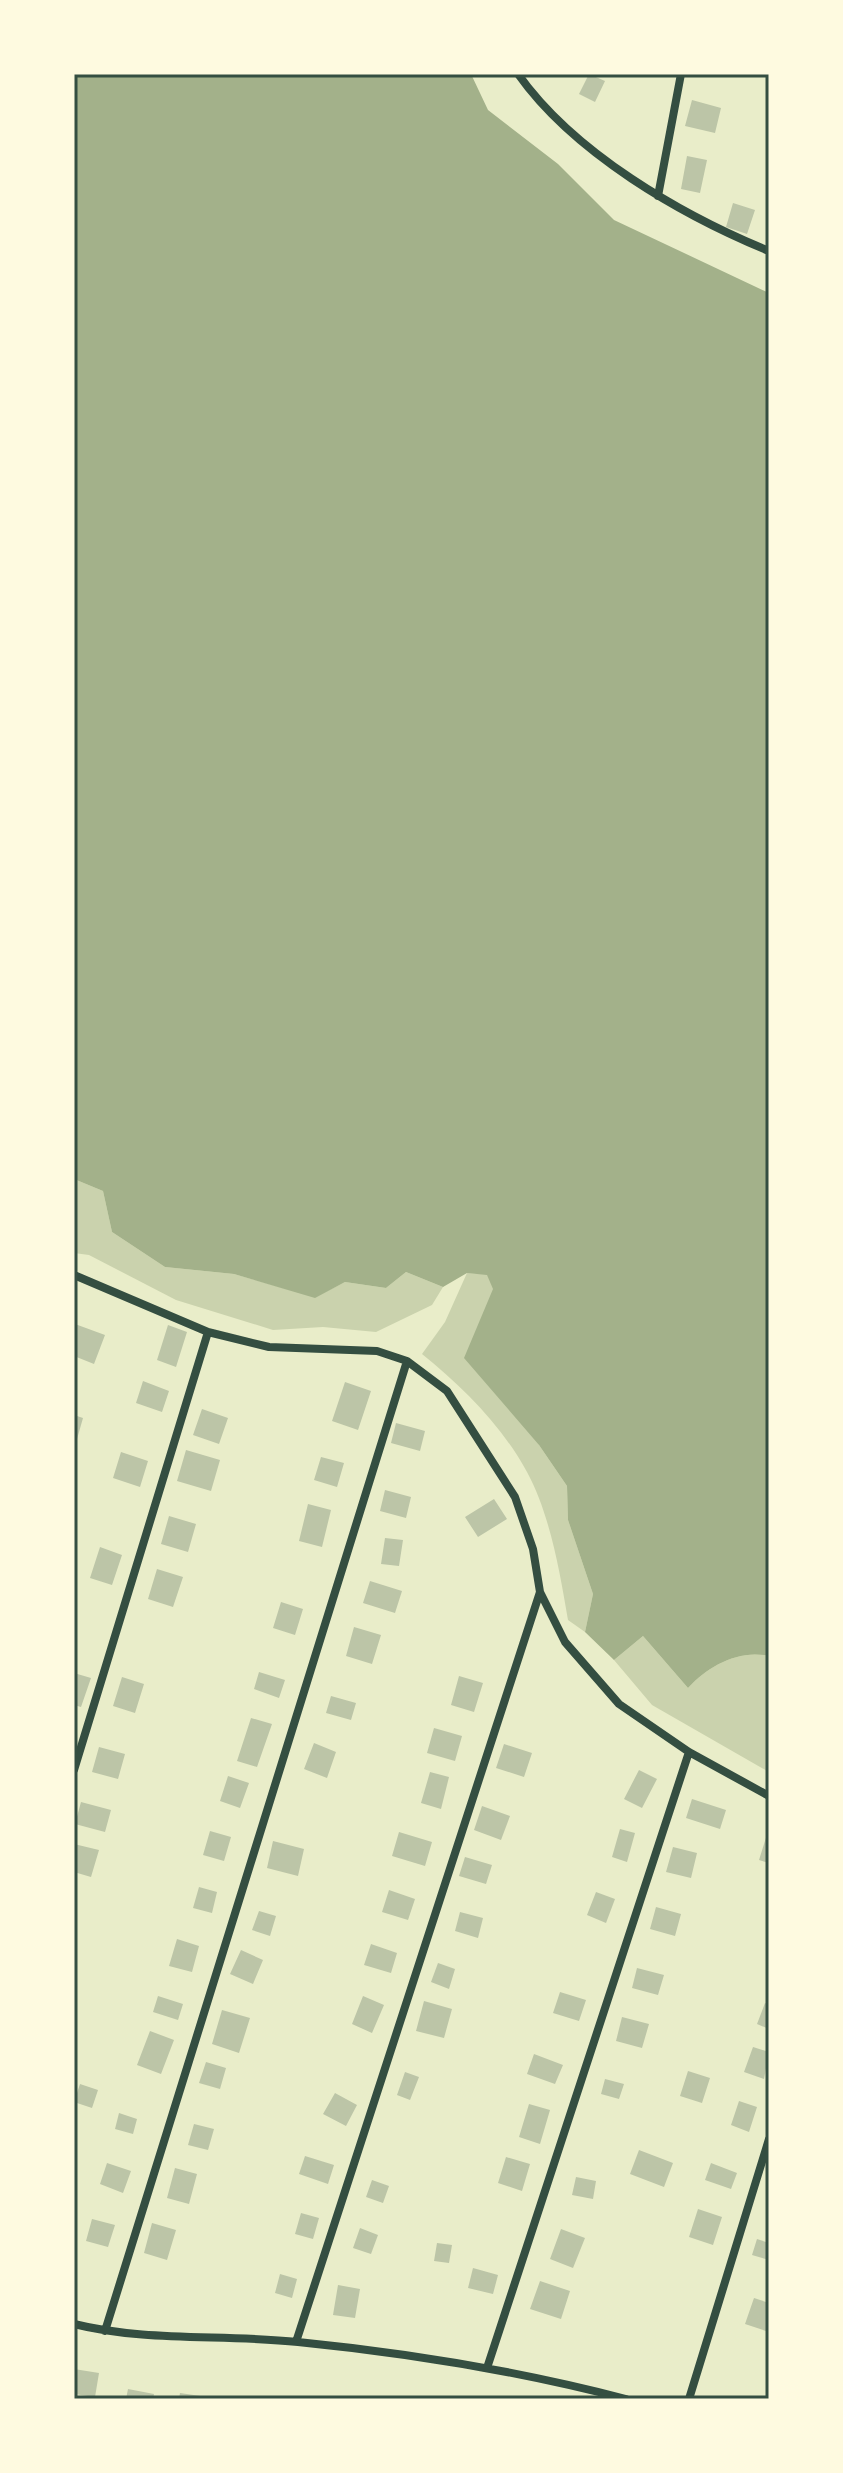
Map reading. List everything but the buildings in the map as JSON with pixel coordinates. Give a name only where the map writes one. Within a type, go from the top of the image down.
[{"type":"street","points":[[518,74],[528,89],[606,163],[658,196],[769,251]]},
{"type":"street","points":[[658,196],[681,74]]},
{"type":"street","points":[[74,1275],[208,1332],[269,1347],[377,1351],[407,1361],[447,1391],[515,1497],[533,1549],[540,1592],[565,1642],[619,1704],[689,1752],[769,1796]]},
{"type":"street","points":[[74,1770],[208,1332]]},
{"type":"street","points":[[105,2331],[407,1361]]},
{"type":"street","points":[[296,2342],[540,1592]]},
{"type":"street","points":[[487,2368],[689,1752]]},
{"type":"street","points":[[689,2399],[769,2139]]},
{"type":"street","points":[[74,2324],[105,2331],[296,2342],[487,2368],[626,2399]]},
{"type":"shaded area","points":[[74,74],[471,74],[488,110],[558,164],[614,220],[769,293],[769,1656],[735,1657],[715,1666],[688,1688],[643,1636],[614,1660],[585,1632],[593,1594],[568,1520],[567,1486],[539,1445],[464,1358],[493,1289],[487,1275],[467,1273],[443,1287],[406,1272],[386,1288],[345,1282],[315,1298],[234,1274],[165,1267],[112,1232],[103,1191],[74,1179]]},
{"type":"shaded area","points":[[74,1179],[103,1191],[112,1232],[165,1267],[234,1274],[315,1297],[345,1282],[386,1288],[406,1272],[443,1287],[432,1305],[376,1332],[323,1327],[273,1330],[176,1300],[89,1255],[74,1253]]},
{"type":"shaded area","points":[[467,1273],[487,1274],[494,1289],[488,1303],[539,1445],[567,1486],[568,1520],[593,1594],[585,1632],[568,1620],[548,1525],[527,1472],[506,1439],[480,1408],[422,1354],[445,1322]]},
{"type":"shaded area","points":[[643,1636],[688,1688],[715,1666],[735,1657],[769,1656],[769,1772],[652,1705],[614,1660]]}]
